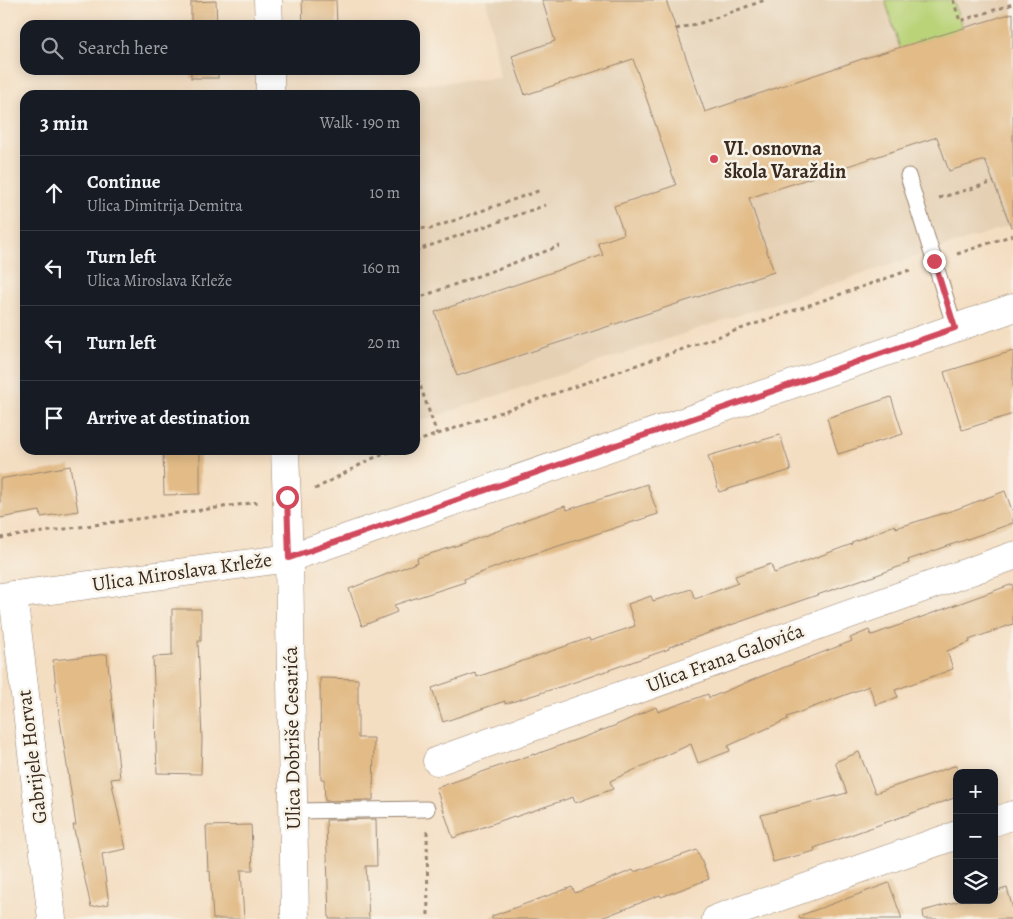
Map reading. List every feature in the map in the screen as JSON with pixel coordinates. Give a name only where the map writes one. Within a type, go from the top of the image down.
[{"type":"street","points":[[268,0],[269,20]]},
{"type":"street","points":[[270,75],[270,90]]},
{"type":"street","name":"Ulica Miroslava Krleže","points":[[7,596],[289,558],[1013,308]]},
{"type":"street","name":"Ulica Dobriše Cesarića","points":[[285,455],[289,558],[295,919]]},
{"type":"street","name":"Ulica Frana Galovića","points":[[437,761],[1013,556]]},
{"type":"street","name":"Gabrijele Horvat","points":[[7,596],[52,919]]},
{"type":"street","points":[[998,821],[1013,815]]},
{"type":"street","points":[[716,919],[953,836]]},
{"type":"lane","points":[[908,176],[955,328]]},
{"type":"lane","points":[[293,811],[427,809]]},
{"type":"path","points":[[676,29],[704,22],[765,0]]},
{"type":"path","points":[[953,0],[960,21],[1013,4]]},
{"type":"path","points":[[917,204],[994,182]]},
{"type":"path","points":[[420,226],[427,230],[541,190]]},
{"type":"path","points":[[420,249],[546,204]]},
{"type":"path","points":[[420,440],[1013,235]]},
{"type":"path","points":[[420,297],[560,246]]},
{"type":"path","points":[[420,385],[437,434]]},
{"type":"path","points":[[311,491],[382,455]]},
{"type":"path","points":[[0,538],[262,501]]},
{"type":"path","points":[[427,809],[428,919]]},
{"type":"shaded area","name":"VI. osnovna škola Varaždin","points":[[487,0],[1013,0],[1013,224],[420,421],[420,90],[348,90],[500,78]]},
{"type":"green space","points":[[885,0],[953,0],[963,29],[900,48]]},
{"type":"building","points":[[302,0],[336,0],[337,20],[303,20]]},
{"type":"building","points":[[542,0],[666,0],[705,112],[865,58],[1013,13],[1013,226],[1011,227],[985,160],[949,171],[937,137],[749,198],[774,272],[457,376],[435,312],[603,255],[598,243],[624,234],[614,206],[676,185],[633,59],[525,95],[512,56],[555,41]]},
{"type":"building","points":[[216,1],[217,20],[191,20],[191,2]]},
{"type":"building","points":[[191,75],[218,75],[218,78],[191,78]]},
{"type":"building","points":[[1013,351],[1013,414],[962,430],[944,372]]},
{"type":"building","points":[[891,397],[903,434],[838,454],[827,418]]},
{"type":"building","points":[[780,435],[791,470],[719,492],[708,456]]},
{"type":"building","points":[[163,455],[200,455],[200,494],[164,495]]},
{"type":"building","points":[[70,466],[78,511],[41,517],[40,511],[0,518],[0,479]]},
{"type":"building","points":[[647,484],[658,514],[512,561],[464,579],[465,582],[394,605],[397,612],[362,626],[349,589],[418,562],[417,558],[468,542],[524,520],[565,506],[567,510]]},
{"type":"building","points":[[1005,491],[1013,513],[1013,523],[908,560],[909,563],[866,579],[728,626],[569,684],[505,704],[505,701],[443,722],[432,688],[476,673],[477,677],[589,638],[590,641],[635,626],[628,604],[651,596],[653,601],[691,589],[695,599],[738,583],[735,576],[771,564],[774,573],[852,544],[852,542],[895,525],[896,528],[957,509]]},
{"type":"building","points":[[1013,584],[1013,624],[969,640],[970,642],[947,651],[953,669],[895,690],[898,697],[876,705],[869,686],[787,717],[788,719],[728,746],[730,751],[698,763],[691,744],[610,781],[613,789],[575,803],[573,797],[453,838],[436,788],[614,726],[656,707],[658,712],[708,694],[709,698],[852,641],[850,638],[869,630],[871,635],[875,634]]},
{"type":"building","points":[[172,609],[201,609],[201,641],[198,641],[202,739],[201,774],[157,773],[153,657],[172,656]]},
{"type":"building","points":[[107,654],[120,778],[111,779],[126,849],[102,854],[109,904],[91,907],[73,825],[76,825],[53,660]]},
{"type":"building","points":[[320,678],[358,679],[358,738],[374,738],[373,800],[325,801],[324,779],[321,779]]},
{"type":"building","points":[[859,752],[875,793],[957,765],[957,769],[953,769],[953,798],[814,848],[815,851],[773,862],[761,815],[847,793],[835,762]]},
{"type":"building","points":[[376,819],[377,866],[366,866],[369,919],[329,919],[326,820]]},
{"type":"building","points":[[251,825],[253,870],[241,870],[244,919],[213,919],[206,826]]},
{"type":"building","points":[[697,850],[709,879],[661,897],[660,895],[599,919],[492,919],[492,916],[572,887],[575,893],[633,870],[634,872]]},
{"type":"building","points":[[889,883],[902,919],[800,919],[799,916]]},
{"type":"building","points":[[1007,888],[1013,909],[1013,919],[924,919],[923,911],[953,903],[998,904],[998,891]]},
{"type":"place","name":"VI. osnovna škola Varaždin","points":[[714,159]]},
{"type":"route","points":[[287,497],[289,558],[955,328],[934,261]]}]
